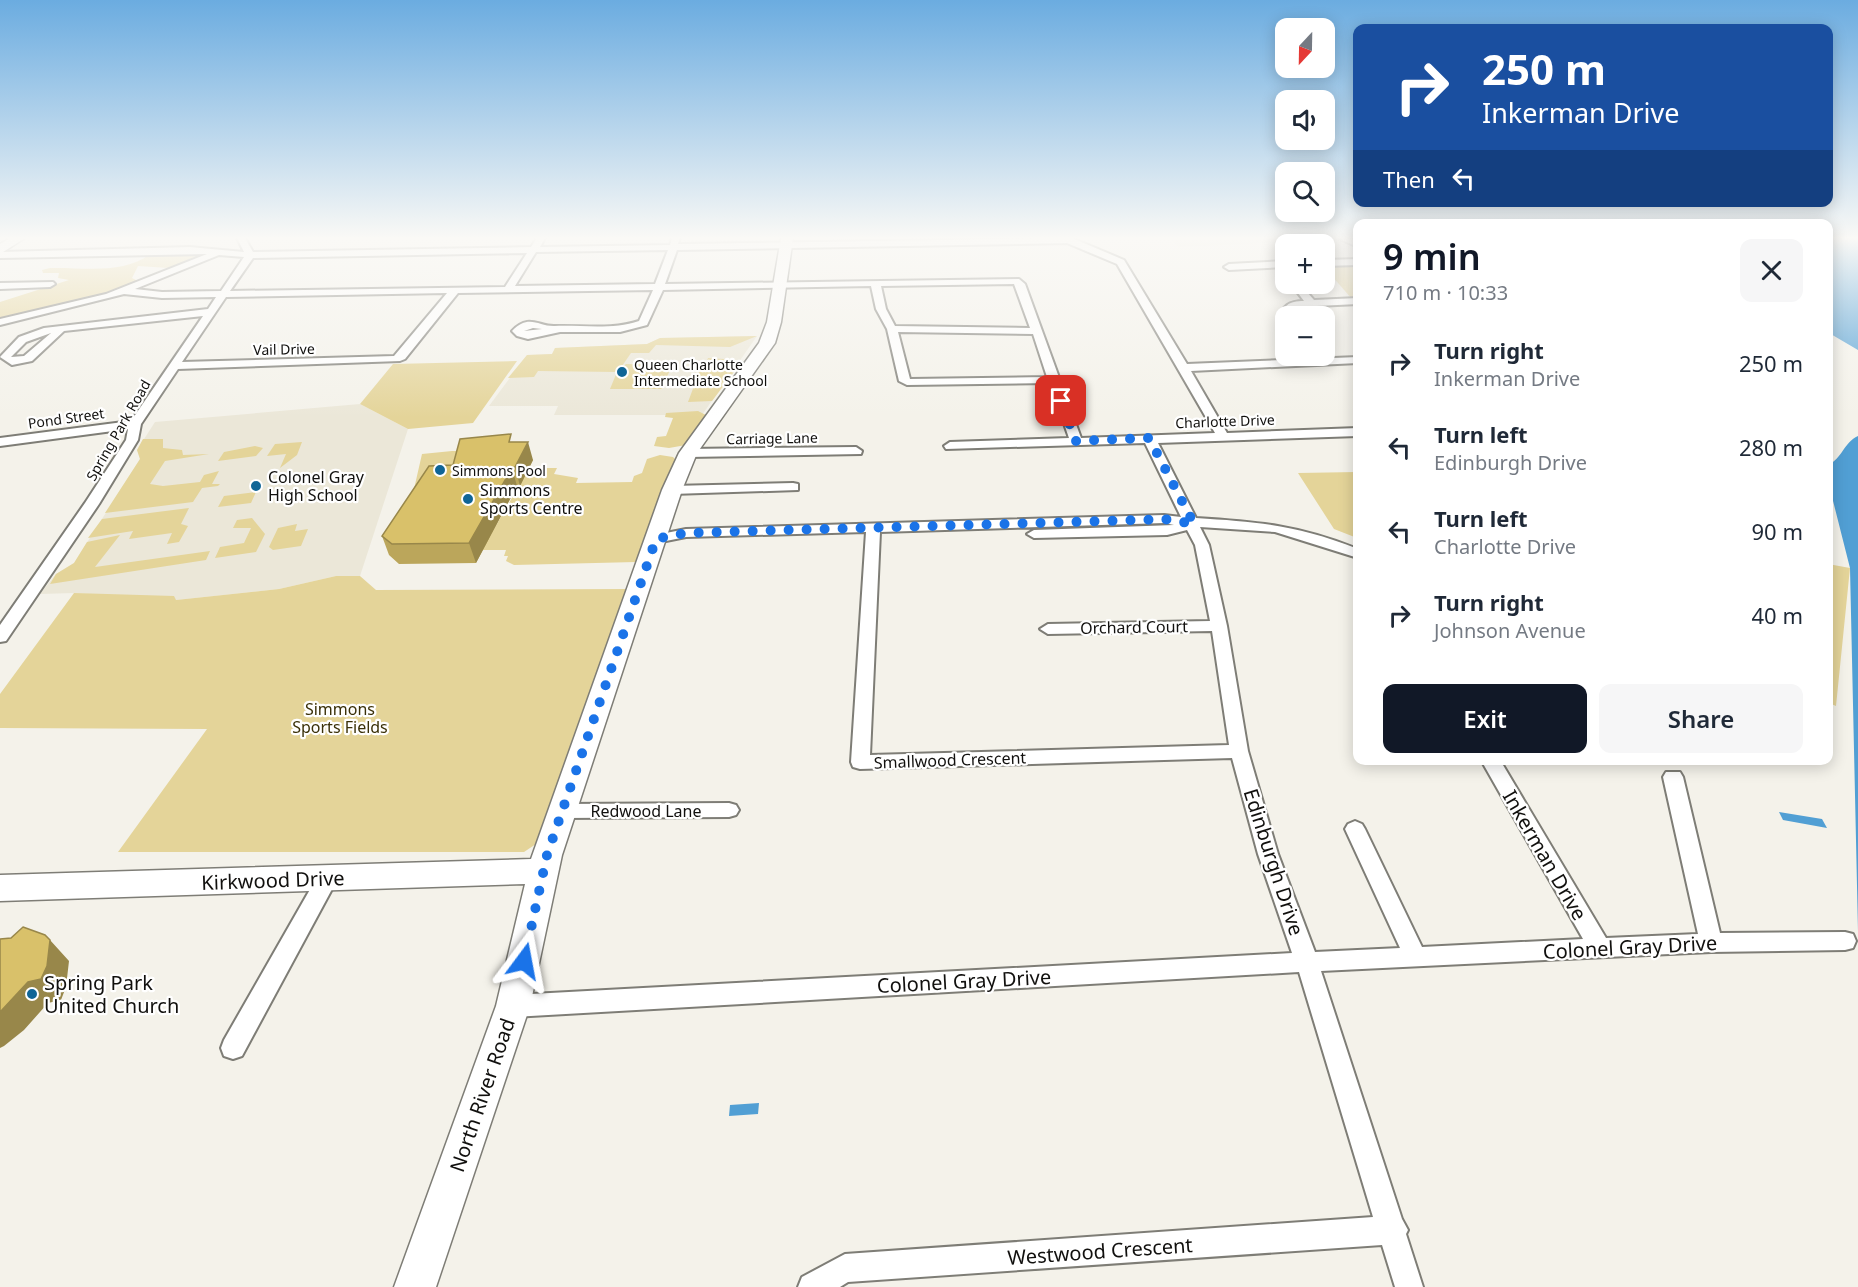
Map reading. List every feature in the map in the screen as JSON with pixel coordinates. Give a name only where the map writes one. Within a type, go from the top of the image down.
[{"type":"main road","name":"North River Road","points":[[415,1287],[513,1006],[547,855],[672,490],[688,453],[767,343],[774,322],[776,298]]},
{"type":"main road","name":"Kirkwood Drive","points":[[0,888],[545,871]]},
{"type":"street","points":[[0,322],[97,298]]},
{"type":"street","name":"Spring Park Road","points":[[0,637],[92,504],[132,440],[135,424],[222,298]]},
{"type":"street","name":"Vail Drive","points":[[173,366],[396,359],[448,298]]},
{"type":"street","points":[[549,330],[636,327],[647,318],[655,298]]},
{"type":"street","points":[[878,298],[881,309],[892,329],[903,379],[907,382],[1054,380]]},
{"type":"street","points":[[1025,298],[1076,441]]},
{"type":"street","points":[[1142,298],[1223,436]]},
{"type":"street","points":[[1306,298],[1310,302]]},
{"type":"street","points":[[1291,306],[1310,302],[1353,301]]},
{"type":"street","points":[[61,328],[31,357],[15,362],[5,358],[18,342],[31,334],[61,328],[212,312]]},
{"type":"street","points":[[892,329],[1038,331]]},
{"type":"street","points":[[1335,360],[1353,360]]},
{"type":"street","points":[[1183,368],[1275,361]]},
{"type":"street","name":"Pond Street","points":[[0,442],[135,424]]},
{"type":"street","name":"Charlotte Drive","points":[[950,446],[1353,432]]},
{"type":"street","name":"Edinburgh Drive","points":[[1149,438],[1194,524],[1209,567],[1239,751],[1268,854],[1307,962],[1394,1230],[1409,1287]]},
{"type":"street","name":"Carriage Lane","points":[[688,453],[856,451]]},
{"type":"street","points":[[672,490],[793,487]]},
{"type":"street","points":[[656,539],[682,544],[872,533],[1167,531],[1194,524],[1262,526],[1292,532],[1353,552]]},
{"type":"street","name":"Smallwood Crescent","points":[[872,533],[860,762],[1239,751]]},
{"type":"street","name":"Orchard Court","points":[[1048,629],[1220,626]]},
{"type":"street","name":"Inkerman Drive","points":[[1493,765],[1600,949]]},
{"type":"street","points":[[1673,777],[1711,943]]},
{"type":"street","name":"Redwood Lane","points":[[563,811],[729,810]]},
{"type":"street","points":[[1354,829],[1416,957]]},
{"type":"street","points":[[233,1048],[327,878]]},
{"type":"street","name":"Colonel Gray Drive","points":[[513,1006],[1307,962],[1711,943],[1845,941]]},
{"type":"street","name":"Westwood Crescent","points":[[812,1287],[845,1268],[1394,1230]]},
{"type":"shaded area","name":"Queen Charlotte Intermediate School","points":[[757,336],[702,415],[554,415],[558,406],[489,406],[527,355],[552,354],[555,348],[647,344],[660,338]]},
{"type":"shaded area","name":"Colonel Gray High School","points":[[360,404],[408,429],[360,576],[336,576],[279,589],[176,600],[74,593],[40,594],[56,574],[74,563],[140,459],[137,450],[155,422]]},
{"type":"green space","points":[[12,298],[90,298],[0,320],[0,302]]},
{"type":"green space","points":[[757,336],[730,347],[656,345],[649,353],[631,353],[620,369],[626,364],[672,365],[662,389],[610,389],[617,372],[538,371],[534,377],[508,378],[527,355],[552,354],[555,348],[647,344],[660,338]]},
{"type":"green space","points":[[708,358],[724,359],[722,368],[737,368],[712,401],[688,402],[700,370],[703,370]]},
{"type":"green space","points":[[517,361],[473,423],[408,429],[360,404],[393,364]]},
{"type":"green space","points":[[698,411],[708,416],[686,445],[669,448],[654,446],[657,437],[666,436],[673,418],[665,417],[666,413]]},
{"type":"green space","points":[[143,439],[163,439],[163,448],[182,450],[183,455],[209,454],[165,461],[150,484],[163,486],[200,482],[204,475],[219,471],[212,484],[220,484],[202,488],[193,502],[105,513],[140,459],[137,450]]},
{"type":"green space","points":[[302,442],[297,455],[280,468],[286,454],[267,456],[275,444]]},
{"type":"green space","points":[[255,446],[263,448],[256,456],[218,461],[224,452]]},
{"type":"green space","name":"Simmons Pool","points":[[477,451],[414,489],[422,454]]},
{"type":"green space","points":[[660,455],[673,457],[677,461],[642,559],[636,562],[514,565],[506,561],[508,556],[504,556],[506,550],[482,550],[529,468],[557,468],[554,474],[578,478],[576,483],[632,482],[634,476],[642,473],[647,459]]},
{"type":"green space","points":[[1353,472],[1353,536],[1334,529],[1298,473]]},
{"type":"green space","points":[[256,492],[251,503],[218,507],[224,496]]},
{"type":"green space","points":[[189,508],[181,524],[188,526],[179,542],[167,544],[172,533],[129,539],[133,531],[88,538],[102,519]]},
{"type":"green space","points":[[252,518],[265,534],[256,552],[215,558],[220,547],[244,543],[251,528],[233,528],[237,520]]},
{"type":"green space","points":[[297,524],[295,531],[308,529],[301,546],[273,550],[269,547],[278,528]]},
{"type":"green space","points":[[120,535],[95,567],[210,551],[206,560],[50,584],[56,574],[74,563],[87,542]]},
{"type":"green space","points":[[1833,565],[1850,568],[1836,706],[1833,705]]},
{"type":"green space","name":"Simmons Sports Fields","points":[[336,576],[360,576],[376,590],[629,589],[539,842],[524,852],[118,852],[207,729],[0,728],[0,694],[74,593],[174,596],[176,600],[279,589]]},
{"type":"water","points":[[1833,298],[1858,298],[1858,350],[1833,335]]},
{"type":"water","points":[[1858,436],[1858,931],[1850,568],[1833,501],[1833,462]]},
{"type":"water","points":[[1779,812],[1822,819],[1827,828],[1783,820]]},
{"type":"water","points":[[759,1103],[758,1114],[729,1116],[730,1105]]},
{"type":"building","name":"Simmons Sports Centre","points":[[511,434],[509,442],[528,442],[469,543],[392,544],[382,536],[429,466],[453,465],[460,439]]},
{"type":"building","points":[[23,927],[45,935],[50,940],[47,966],[41,979],[28,982],[0,1012],[0,939],[11,938]]},
{"type":"place","name":"Queen Charlotte Intermediate School","points":[[622,372]]},
{"type":"place","name":"Simmons Pool","points":[[440,470]]},
{"type":"place","name":"Colonel Gray High School","points":[[256,486]]},
{"type":"place","name":"Simmons Sports Centre","points":[[468,499]]},
{"type":"place","name":"Spring Park United Church","points":[[32,994]]},
{"type":"route","points":[[524,961],[547,855],[656,539],[686,533],[1164,519],[1194,524],[1149,438],[1076,441],[1061,401]]}]
